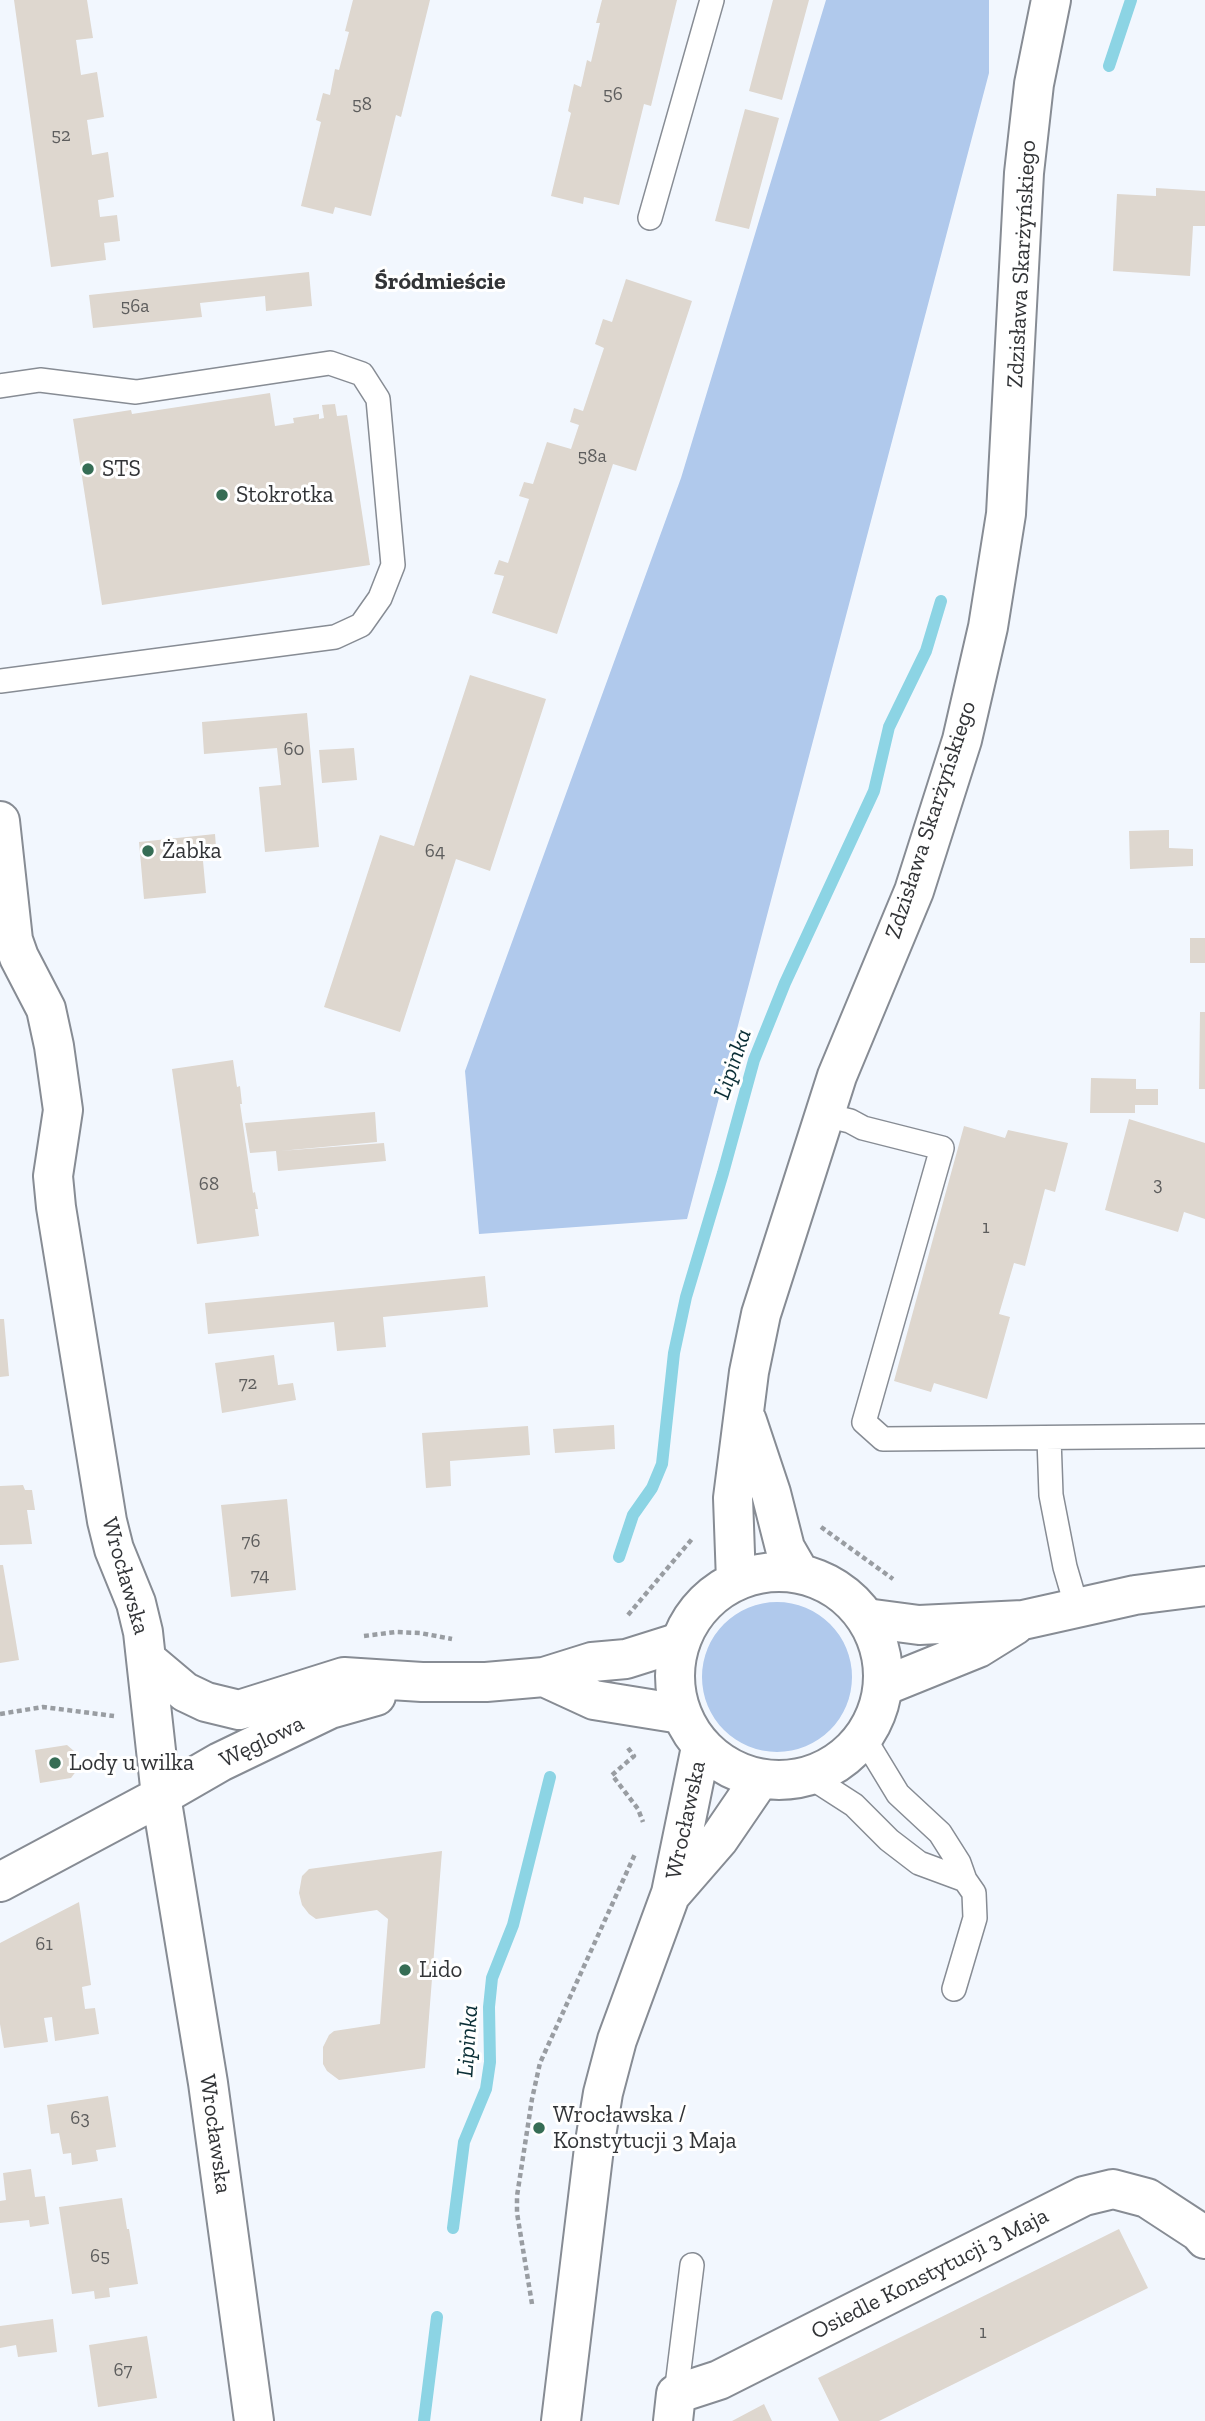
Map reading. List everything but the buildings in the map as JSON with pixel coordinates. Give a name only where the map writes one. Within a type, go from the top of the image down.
[{"type":"street","name":"Zdzisława Skarżyńskiego","points":[[736,1581],[733,1498],[748,1372],[761,1314],[837,1076],[914,891],[962,740],[988,627],[1006,514],[1024,173],[1034,84],[1051,0]]},
{"type":"street","name":"Wrocławska","points":[[0,821],[13,940],[46,1009],[54,1046],[63,1111],[54,1161],[54,1189],[107,1521],[114,1549],[136,1603],[147,1660],[162,1796],[208,2083],[254,2421]]},
{"type":"street","name":"Zdzisława Skarżyńskiego","points":[[744,1412],[785,1548],[800,1574]]},
{"type":"street","points":[[768,1572],[800,1574],[825,1583],[848,1598],[866,1618],[881,1651],[884,1686],[877,1713],[864,1738],[840,1762],[809,1776],[785,1781],[760,1779],[728,1768],[701,1747],[681,1714],[675,1690],[675,1666],[680,1642],[693,1616],[712,1596],[736,1581],[768,1572]]},
{"type":"street","points":[[866,1618],[919,1625],[1023,1620],[1135,1595],[1205,1586]]},
{"type":"street","points":[[884,1686],[978,1648],[1023,1620]]},
{"type":"street","name":"Węglowa","points":[[147,1660],[185,1692],[206,1702],[239,1710],[344,1677],[422,1682],[486,1682],[544,1677],[592,1662],[626,1659],[680,1642]]},
{"type":"street","name":"Węglowa","points":[[544,1677],[594,1700],[681,1714]]},
{"type":"street","name":"Węglowa","points":[[0,1882],[220,1762],[330,1709],[422,1682]]},
{"type":"street","name":"Wrocławska","points":[[561,2421],[603,2092],[617,2040],[671,1893],[701,1747]]},
{"type":"street","name":"Wrocławska","points":[[671,1893],[719,1839],[760,1779]]},
{"type":"street","name":"Osiedle Konstytucji 3 Maja","points":[[675,2408],[719,2380],[1084,2196],[1113,2189],[1147,2198],[1199,2232],[1205,2239]]},
{"type":"lane","points":[[650,218],[712,0]]},
{"type":"lane","points":[[0,386],[40,380],[136,392],[330,363],[362,374],[378,399],[393,565],[380,598],[360,625],[335,637],[0,681]]},
{"type":"lane","points":[[825,1115],[850,1121],[863,1128],[942,1148],[864,1422],[883,1439],[1205,1436]]},
{"type":"lane","points":[[1049,1438],[1051,1495],[1065,1567],[1077,1608]]},
{"type":"lane","points":[[864,1738],[898,1794],[940,1833],[974,1893],[975,1918],[954,1989]]},
{"type":"lane","points":[[809,1776],[854,1805],[889,1840],[919,1863],[965,1880]]},
{"type":"lane","points":[[675,2408],[692,2265]]},
{"type":"path","points":[[777,1516],[796,1513],[807,1517],[901,1585]]},
{"type":"path","points":[[615,1660],[614,1639],[619,1627],[698,1532],[709,1525],[734,1522]]},
{"type":"path","points":[[361,1636],[396,1632],[419,1633],[457,1641]]},
{"type":"path","points":[[616,1703],[619,1737],[634,1756],[612,1775],[638,1809],[643,1820],[642,1833]]},
{"type":"path","points":[[0,1714],[43,1707],[121,1717]]},
{"type":"path","points":[[534,2312],[517,2213],[517,2196],[537,2075],[553,2030],[628,1873],[638,1843]]},
{"type":"shaded area","points":[[826,0],[989,0],[989,73],[687,1219],[479,1234],[465,1071],[681,478]]},
{"type":"shaded area","points":[[777,1602],[806,1608],[830,1624],[846,1648],[852,1677],[846,1706],[830,1730],[806,1746],[777,1752],[748,1746],[724,1730],[708,1706],[702,1677],[708,1648],[724,1624],[748,1608]]},
{"type":"waterway","name":"Lipinka","points":[[1109,66],[1131,0]]},
{"type":"waterway","name":"Lipinka","points":[[619,1557],[633,1515],[652,1488],[662,1464],[674,1353],[686,1297],[754,1060],[785,983],[874,791],[889,727],[926,651],[941,601]]},
{"type":"waterway","name":"Lipinka","points":[[453,2228],[464,2142],[486,2089],[490,2062],[489,2007],[492,1978],[513,1925],[550,1777]]},
{"type":"waterway","name":"Lipinka","points":[[424,2421],[437,2317]]},
{"type":"place","name":"STS","points":[[88,469]]},
{"type":"place","name":"Stokrotka","points":[[222,495]]},
{"type":"place","name":"Żabka","points":[[148,851]]},
{"type":"place","name":"Lody u wilka","points":[[55,1763]]},
{"type":"place","name":"Lido","points":[[405,1970]]},
{"type":"place","name":"Wrocławska / Konstytucji 3 Maja","points":[[539,2128]]},
{"type":"district","name":"Śródmieście","points":[[440,282]]}]
